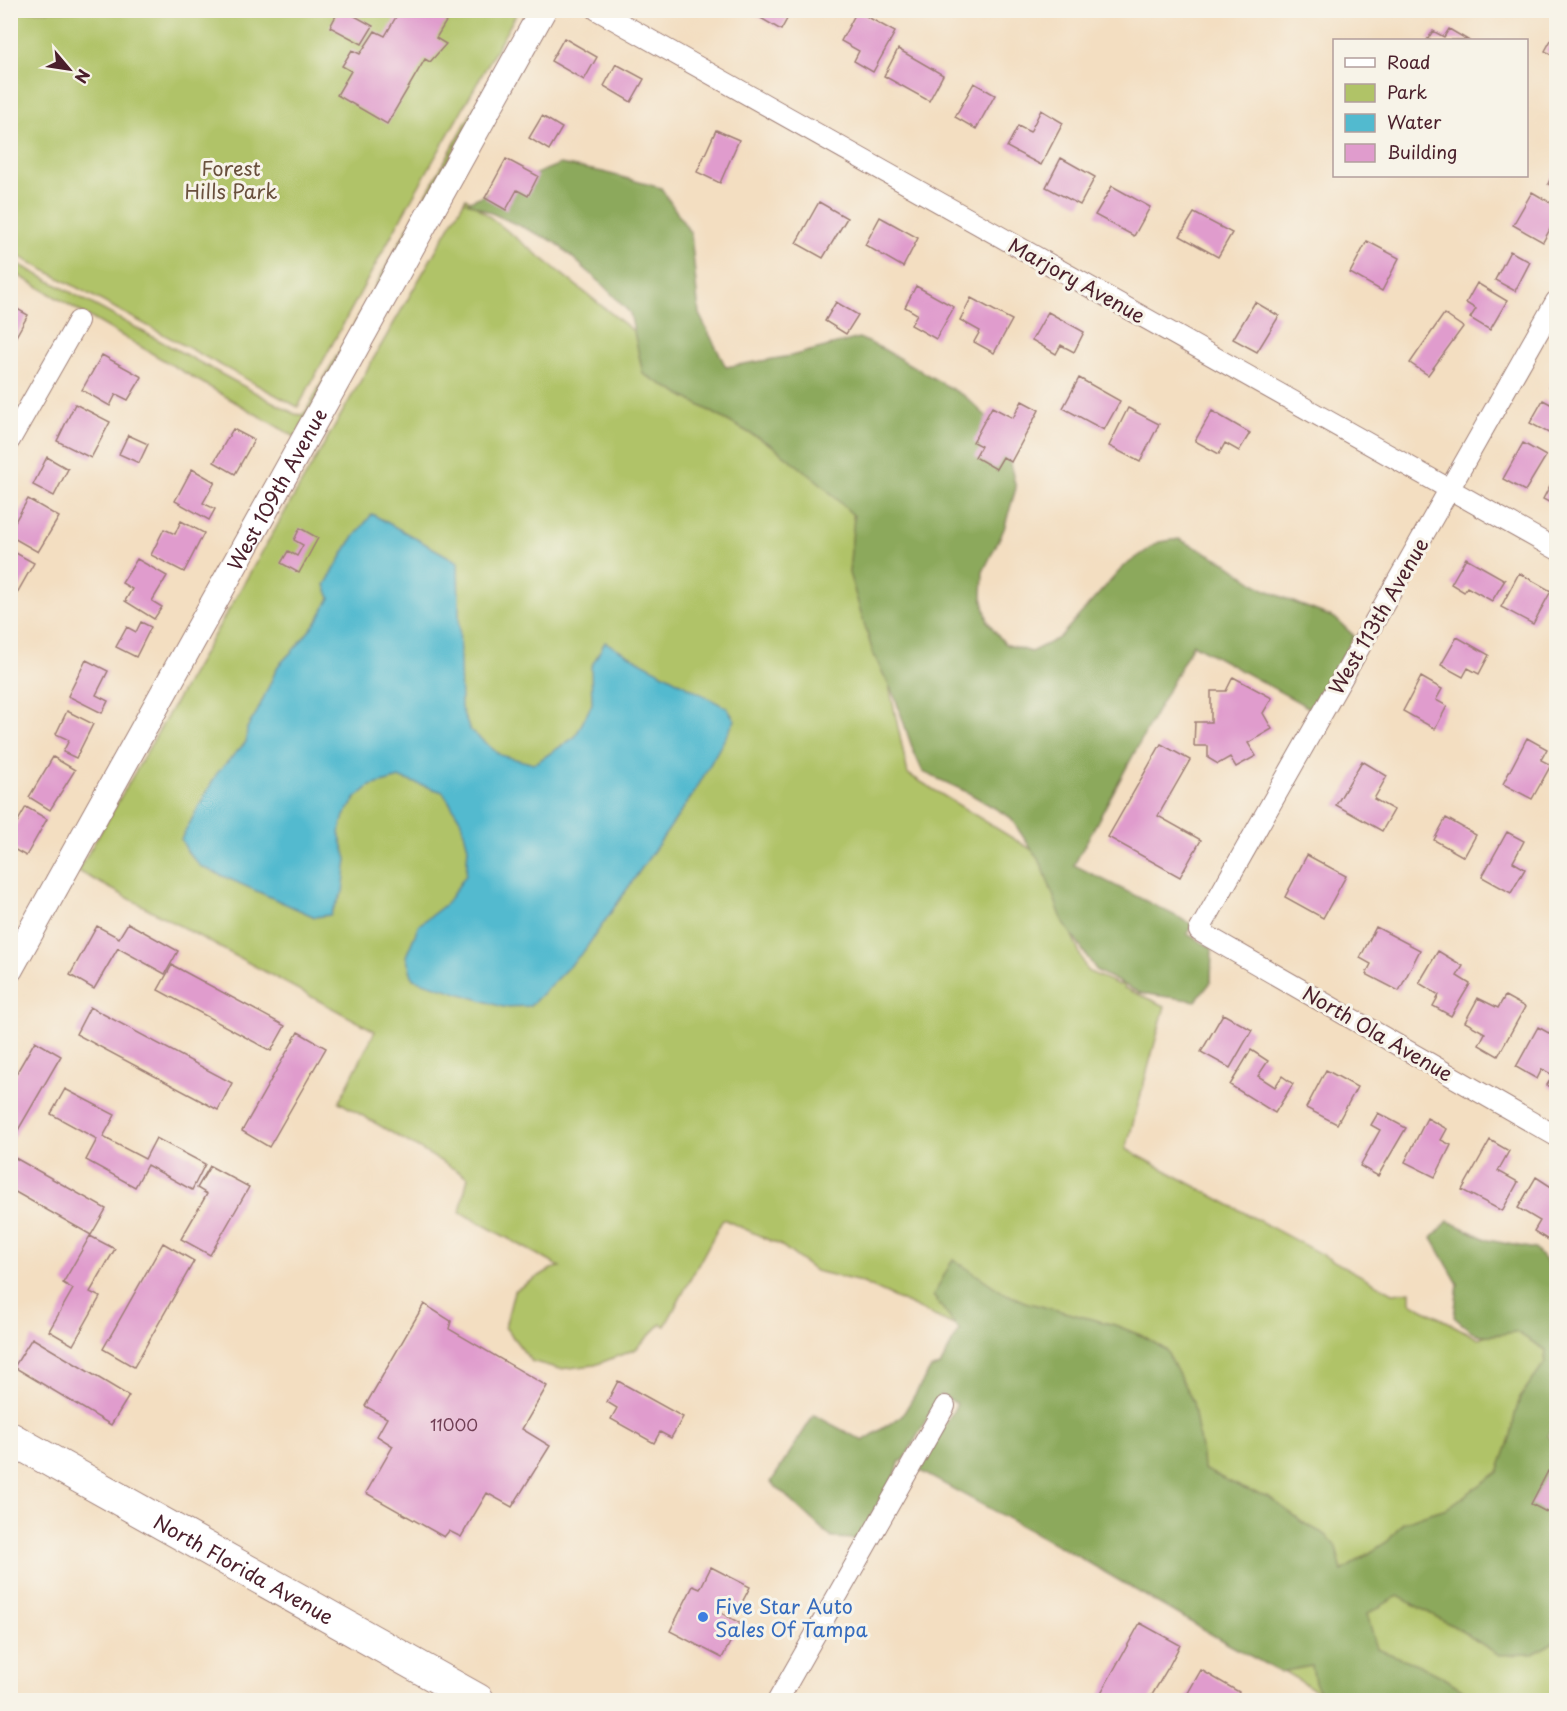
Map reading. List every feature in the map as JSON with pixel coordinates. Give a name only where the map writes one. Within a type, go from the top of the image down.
[{"type":"main road","name":"North Florida Avenue","points":[[10,1438],[478,1701]]},
{"type":"street","name":"West 109th Avenue","points":[[14,954],[543,10]]},
{"type":"street","name":"Marjory Avenue","points":[[597,10],[1557,549]]},
{"type":"street","name":"West 113th Avenue","points":[[1199,931],[1557,301]]},
{"type":"street","points":[[10,440],[78,321]]},
{"type":"street","name":"North Ola Avenue","points":[[1199,931],[1557,1136]]},
{"type":"street","points":[[778,1701],[945,1406]]},
{"type":"green space","name":"Forest Hills Park","points":[[10,11],[518,11],[407,207],[298,407],[11,252]]},
{"type":"green space","points":[[528,11],[532,11],[295,437],[11,271],[11,260],[295,414],[302,415]]},
{"type":"green space","points":[[560,164],[603,172],[661,188],[691,234],[699,314],[726,367],[791,356],[859,338],[883,349],[966,397],[994,424],[1007,451],[1016,488],[1004,529],[983,572],[982,597],[988,622],[1005,644],[1031,652],[1059,638],[1123,567],[1159,542],[1179,539],[1225,562],[1262,588],[1335,618],[1354,636],[1313,710],[1193,644],[1074,865],[1192,924],[1187,934],[1212,948],[1211,982],[1196,1001],[1140,993],[1097,971],[1063,922],[1042,865],[1010,817],[967,792],[923,772],[896,700],[873,653],[849,573],[854,516],[820,483],[771,445],[643,374],[630,313],[601,283],[555,242],[467,202]]},
{"type":"green space","points":[[466,198],[850,503],[908,774],[1037,853],[1087,971],[1119,985],[1125,985],[1124,988],[1165,1006],[1126,1149],[1393,1293],[1410,1291],[1410,1302],[1479,1339],[1483,1336],[1516,1331],[1546,1350],[1545,1363],[1459,1567],[1552,1643],[1556,1641],[1556,1700],[1332,1700],[1000,1503],[1029,1444],[943,1395],[960,1328],[861,1282],[815,1271],[782,1246],[723,1219],[665,1326],[661,1324],[636,1349],[595,1365],[560,1369],[531,1361],[505,1327],[514,1291],[551,1269],[560,1267],[460,1212],[468,1177],[339,1102],[375,1031],[78,871]]},
{"type":"green space","points":[[1448,1221],[1488,1240],[1535,1249],[1556,1273],[1556,1422],[1548,1437],[1556,1442],[1556,1641],[1533,1654],[1499,1655],[1455,1627],[1398,1596],[1367,1614],[1377,1649],[1417,1664],[1443,1677],[1479,1700],[1324,1699],[1315,1682],[1312,1666],[1280,1672],[1077,1556],[920,1471],[957,1404],[941,1394],[903,1461],[900,1461],[895,1475],[858,1539],[832,1538],[771,1482],[814,1415],[863,1441],[902,1416],[931,1368],[940,1366],[959,1330],[933,1296],[953,1259],[1004,1293],[1025,1302],[1115,1325],[1145,1337],[1166,1350],[1193,1402],[1203,1469],[1245,1489],[1269,1497],[1302,1522],[1326,1535],[1335,1544],[1342,1571],[1388,1541],[1403,1523],[1447,1508],[1498,1472],[1511,1436],[1520,1398],[1545,1363],[1546,1350],[1516,1332],[1482,1335],[1470,1330],[1454,1317],[1458,1284],[1432,1238]]},
{"type":"water","points":[[372,514],[458,562],[461,708],[470,730],[500,755],[534,764],[575,737],[592,704],[591,667],[605,642],[727,708],[735,720],[694,793],[584,951],[530,1006],[503,1007],[413,979],[406,956],[419,925],[446,904],[466,875],[468,847],[461,821],[443,792],[400,778],[370,786],[356,798],[344,816],[339,833],[347,859],[343,892],[330,915],[315,917],[200,866],[187,851],[181,839],[217,773],[246,742],[247,728],[278,666],[317,621],[330,598],[325,585],[350,542]]},
{"type":"building","points":[[339,10],[344,10],[373,26],[362,44],[330,27]]},
{"type":"building","points":[[400,10],[453,10],[436,38],[446,44],[430,62],[425,59],[387,124],[337,95],[351,71],[342,66],[352,50],[360,54],[375,31],[385,36]]},
{"type":"building","points":[[757,10],[792,10],[781,30],[754,14]]},
{"type":"building","points":[[857,11],[895,32],[873,72],[854,61],[859,51],[841,41]]},
{"type":"building","points":[[1449,29],[1466,39],[1428,39],[1433,31],[1444,37]]},
{"type":"building","points":[[1556,31],[1556,57],[1545,51]]},
{"type":"building","points":[[564,38],[597,57],[584,80],[551,61]]},
{"type":"building","points":[[898,49],[943,75],[929,101],[884,76]]},
{"type":"building","points":[[616,64],[644,79],[631,102],[604,86]]},
{"type":"building","points":[[974,83],[995,95],[976,129],[955,117]]},
{"type":"building","points":[[1041,110],[1063,123],[1041,165],[1007,147],[1018,126],[1030,132]]},
{"type":"building","points":[[542,116],[562,128],[549,150],[529,138]]},
{"type":"building","points":[[716,130],[739,140],[720,183],[697,172]]},
{"type":"building","points":[[1061,158],[1095,177],[1080,205],[1046,187]]},
{"type":"building","points":[[506,159],[538,176],[528,196],[517,190],[506,210],[485,198]]},
{"type":"building","points":[[1556,167],[1556,188],[1548,184]]},
{"type":"building","points":[[1112,186],[1150,207],[1134,236],[1095,215]]},
{"type":"building","points":[[1532,192],[1556,206],[1556,218],[1543,242],[1513,225]]},
{"type":"building","points":[[819,202],[847,218],[823,258],[796,243]]},
{"type":"building","points":[[1194,213],[1232,233],[1218,257],[1180,236]]},
{"type":"building","points":[[880,217],[918,238],[903,267],[865,245]]},
{"type":"building","points":[[1367,241],[1399,258],[1382,291],[1350,273]]},
{"type":"building","points":[[1510,251],[1530,262],[1515,291],[1495,280]]},
{"type":"building","points":[[1477,283],[1507,301],[1490,330],[1470,318],[1476,309],[1466,303]]},
{"type":"building","points":[[916,286],[954,307],[936,339],[911,325],[917,314],[905,307]]},
{"type":"building","points":[[971,298],[1012,320],[994,353],[974,342],[980,331],[960,320]]},
{"type":"building","points":[[836,302],[858,315],[846,334],[825,321]]},
{"type":"building","points":[[1255,302],[1279,316],[1257,352],[1233,339]]},
{"type":"building","points":[[10,305],[28,315],[10,347]]},
{"type":"building","points":[[1048,312],[1084,332],[1074,352],[1061,345],[1056,354],[1032,340]]},
{"type":"building","points":[[1444,314],[1463,327],[1428,375],[1410,363]]},
{"type":"building","points":[[102,355],[142,377],[128,400],[116,394],[110,406],[82,390]]},
{"type":"building","points":[[1556,373],[1556,392],[1549,387]]},
{"type":"building","points":[[1079,378],[1120,401],[1104,430],[1063,408]]},
{"type":"building","points":[[1543,400],[1556,407],[1556,437],[1530,423]]},
{"type":"building","points":[[1022,401],[1039,410],[1011,462],[1003,457],[996,469],[975,457],[981,446],[973,442],[992,407],[1013,418]]},
{"type":"building","points":[[75,404],[110,422],[91,458],[57,441]]},
{"type":"building","points":[[1128,408],[1159,424],[1140,462],[1109,446]]},
{"type":"building","points":[[1212,411],[1250,433],[1239,451],[1225,443],[1219,454],[1195,441]]},
{"type":"building","points":[[233,429],[254,440],[235,474],[214,462]]},
{"type":"building","points":[[128,435],[148,444],[139,463],[119,454]]},
{"type":"building","points":[[1523,443],[1546,456],[1525,491],[1503,479]]},
{"type":"building","points":[[47,457],[68,469],[54,496],[33,485]]},
{"type":"building","points":[[192,469],[215,482],[203,503],[215,509],[209,520],[175,501]]},
{"type":"building","points":[[1556,474],[1556,506],[1543,499]]},
{"type":"building","points":[[28,499],[59,517],[38,552],[10,536],[10,530]]},
{"type":"building","points":[[181,521],[204,533],[184,572],[151,555],[164,529],[175,534]]},
{"type":"building","points":[[300,528],[318,538],[299,573],[281,563],[288,551],[297,556],[303,545],[294,540]]},
{"type":"building","points":[[14,552],[34,563],[17,593],[10,590],[10,558]]},
{"type":"building","points":[[1466,558],[1505,580],[1492,601],[1467,587],[1464,592],[1451,584]]},
{"type":"building","points":[[137,559],[167,576],[152,601],[162,607],[154,619],[125,601],[132,589],[122,583]]},
{"type":"building","points":[[1519,573],[1551,591],[1533,624],[1501,607]]},
{"type":"building","points":[[141,622],[151,627],[136,657],[116,647],[127,627],[136,632]]},
{"type":"building","points":[[1457,637],[1489,655],[1479,674],[1468,668],[1463,677],[1441,665]]},
{"type":"building","points":[[86,660],[108,671],[96,695],[108,701],[102,713],[68,696]]},
{"type":"building","points":[[1233,677],[1272,698],[1263,713],[1272,729],[1248,743],[1256,756],[1236,767],[1230,757],[1218,764],[1208,758],[1208,746],[1194,746],[1195,722],[1211,722],[1211,691],[1226,691]]},
{"type":"building","points":[[1421,677],[1442,689],[1436,700],[1447,706],[1435,729],[1403,711]]},
{"type":"building","points":[[67,711],[93,724],[76,758],[63,752],[69,740],[56,734]]},
{"type":"building","points":[[1527,738],[1547,749],[1541,760],[1551,765],[1532,799],[1503,784]]},
{"type":"building","points":[[1161,744],[1190,760],[1158,816],[1201,840],[1180,877],[1108,837]]},
{"type":"building","points":[[53,757],[75,770],[50,810],[29,797]]},
{"type":"building","points":[[1362,761],[1387,776],[1374,799],[1394,810],[1382,831],[1336,805]]},
{"type":"building","points":[[26,807],[47,819],[26,856],[10,847],[10,835]]},
{"type":"building","points":[[1446,818],[1476,835],[1464,857],[1434,840]]},
{"type":"building","points":[[1507,832],[1524,841],[1513,862],[1525,869],[1511,893],[1482,877]]},
{"type":"building","points":[[1307,855],[1346,876],[1323,918],[1285,897]]},
{"type":"building","points":[[128,923],[178,951],[165,974],[118,948],[94,989],[70,975],[97,926],[119,938]]},
{"type":"building","points":[[1376,927],[1420,950],[1399,991],[1366,974],[1371,964],[1360,958]]},
{"type":"building","points":[[1438,951],[1463,966],[1457,976],[1470,984],[1451,1016],[1433,1006],[1439,995],[1419,983]]},
{"type":"building","points":[[172,965],[285,1026],[271,1051],[158,990]]},
{"type":"building","points":[[1505,996],[1525,1007],[1498,1056],[1479,1045],[1485,1033],[1465,1022],[1478,998],[1498,1008]]},
{"type":"building","points":[[90,1007],[232,1083],[218,1110],[76,1034]]},
{"type":"building","points":[[1223,1014],[1252,1030],[1230,1068],[1201,1052]]},
{"type":"building","points":[[1538,1027],[1556,1037],[1556,1090],[1547,1085],[1553,1075],[1542,1069],[1537,1079],[1516,1067]]},
{"type":"building","points":[[298,1032],[326,1048],[269,1147],[242,1131]]},
{"type":"building","points":[[35,1041],[61,1056],[10,1144],[10,1084]]},
{"type":"building","points":[[1251,1050],[1268,1061],[1258,1076],[1275,1087],[1282,1076],[1293,1084],[1275,1113],[1230,1085]]},
{"type":"building","points":[[1326,1070],[1357,1087],[1337,1124],[1306,1108]]},
{"type":"building","points":[[65,1089],[115,1115],[103,1137],[145,1159],[156,1138],[205,1164],[192,1190],[147,1165],[135,1187],[86,1160],[97,1139],[51,1114]]},
{"type":"building","points":[[1378,1113],[1406,1128],[1378,1176],[1360,1166],[1380,1130],[1371,1125]]},
{"type":"building","points":[[1427,1118],[1447,1129],[1441,1140],[1451,1145],[1435,1177],[1405,1162]]},
{"type":"building","points":[[1490,1140],[1509,1151],[1498,1171],[1518,1182],[1502,1211],[1462,1190]]},
{"type":"building","points":[[10,1155],[106,1209],[91,1235],[10,1189]]},
{"type":"building","points":[[210,1166],[249,1187],[210,1255],[181,1239],[207,1194],[197,1188]]},
{"type":"building","points":[[1536,1177],[1556,1190],[1556,1245],[1534,1231],[1540,1221],[1518,1208]]},
{"type":"building","points":[[90,1236],[115,1249],[90,1292],[100,1297],[73,1345],[49,1331],[73,1289],[63,1283]]},
{"type":"building","points":[[163,1243],[194,1261],[134,1367],[103,1349]]},
{"type":"building","points":[[424,1304],[451,1321],[449,1329],[547,1386],[522,1429],[550,1446],[512,1507],[487,1493],[461,1537],[449,1531],[444,1537],[366,1493],[393,1446],[377,1436],[387,1418],[365,1406]]},
{"type":"building","points":[[32,1338],[129,1396],[111,1425],[14,1367]]},
{"type":"building","points":[[618,1381],[683,1417],[671,1438],[660,1432],[654,1443],[611,1419],[617,1408],[607,1402]]},
{"type":"building","points":[[1548,1471],[1556,1475],[1556,1517],[1531,1504]]},
{"type":"building","points":[[711,1567],[750,1587],[738,1610],[724,1602],[719,1612],[740,1623],[722,1658],[670,1631],[693,1586],[700,1589]]},
{"type":"building","points":[[1140,1623],[1180,1645],[1168,1668],[1149,1700],[1097,1700]]},
{"type":"building","points":[[1201,1670],[1239,1692],[1234,1700],[1184,1700]]},
{"type":"place","name":"Five Star Auto Sales Of Tampa","points":[[703,1617]]}]
